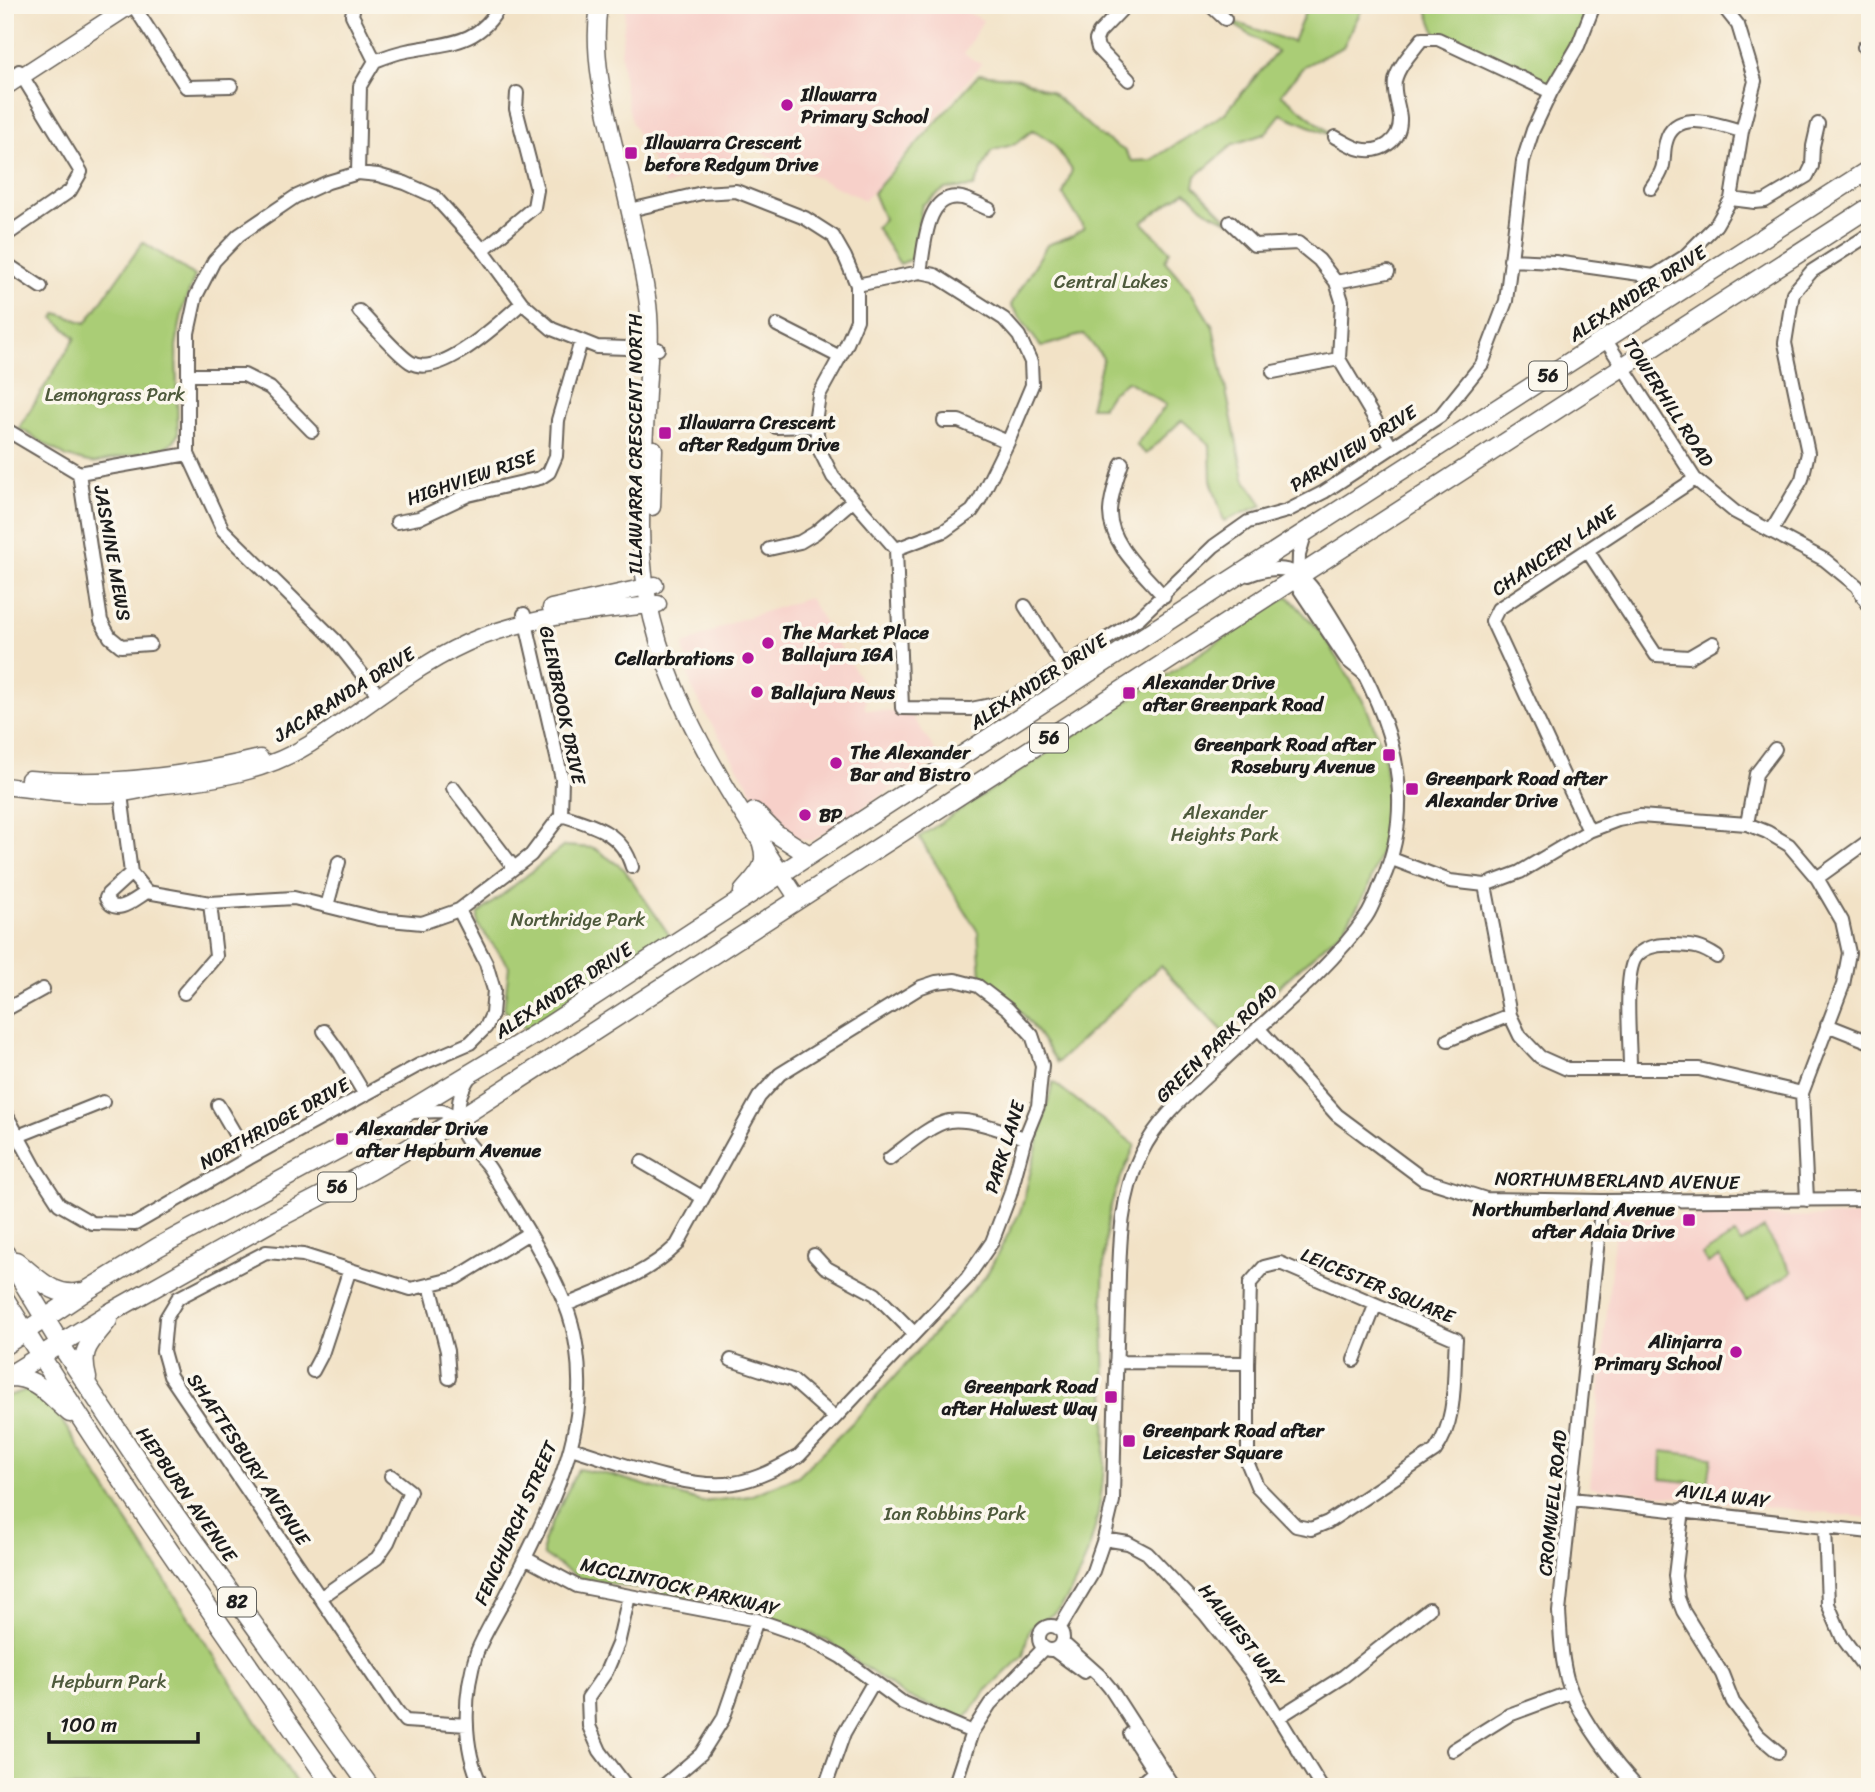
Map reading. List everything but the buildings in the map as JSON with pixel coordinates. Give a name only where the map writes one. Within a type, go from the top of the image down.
[{"type":"main road","points":[[5,87],[15,75],[119,5]]},
{"type":"main road","points":[[15,75],[132,5]]},
{"type":"main road","name":"ILLAWARRA CRESCENT NORTH","points":[[599,5],[598,41],[602,90],[634,209]]},
{"type":"main road","name":"ILLAWARRA CRESCENT NORTH","points":[[607,5],[604,49],[608,90],[634,209],[654,349],[641,532],[660,648],[702,748],[762,844],[802,896]]},
{"type":"main road","name":"ALEXANDER DRIVE","points":[[5,1345],[158,1247],[405,1113],[542,1030],[1306,531],[1870,169]]},
{"type":"main road","name":"56","points":[[6,1377],[113,1311],[271,1222],[370,1171],[460,1118],[1870,207]]},
{"type":"main road","name":"JACARANDA DRIVE","points":[[5,786],[61,792],[120,787],[261,757],[295,742],[377,694],[446,642],[475,628],[525,618],[651,585]]},
{"type":"main road","name":"ILLAWARRA CRESCENT NORTH","points":[[653,604],[681,681],[720,758],[754,812],[785,871]]},
{"type":"main road","name":"JACARANDA DRIVE","points":[[525,618],[653,604]]},
{"type":"main road","name":"JACARANDA DRIVE","points":[[5,777],[120,787]]},
{"type":"main road","points":[[754,812],[775,833],[809,855]]},
{"type":"main road","points":[[729,907],[763,868],[765,856],[762,844]]},
{"type":"main road","points":[[257,1193],[254,1207],[259,1215],[271,1222]]},
{"type":"main road","points":[[5,1253],[55,1292],[74,1294],[86,1291]]},
{"type":"main road","name":"HEPBURN AVENUE","points":[[5,1253],[156,1488],[364,1782]]},
{"type":"main road","name":"82","points":[[5,1298],[86,1426],[333,1787]]},
{"type":"main road","points":[[89,1386],[83,1364],[85,1348],[113,1311]]},
{"type":"main road","points":[[6,1377],[26,1377],[34,1381],[86,1426]]},
{"type":"street","points":[[132,5],[186,87],[231,86]]},
{"type":"street","points":[[354,5],[352,15],[375,61]]},
{"type":"street","points":[[358,173],[360,86],[375,61],[403,51],[462,41],[484,29],[500,5]]},
{"type":"street","points":[[1126,5],[1099,33],[1096,40],[1098,48],[1129,80]]},
{"type":"street","points":[[1210,5],[1225,19]]},
{"type":"street","name":"PARKVIEW DRIVE","points":[[896,549],[902,708],[971,709],[1000,703],[1028,689],[1139,618],[1164,597],[1214,546],[1248,522],[1287,511],[1324,492],[1440,416],[1482,364],[1506,301],[1523,161],[1551,92],[1578,46],[1594,5]]},
{"type":"street","points":[[1510,260],[1555,262],[1654,276],[1684,257],[1716,225],[1731,200],[1742,131],[1755,81],[1738,25],[1722,5]]},
{"type":"street","points":[[1335,137],[1359,149],[1373,150],[1382,149],[1394,141],[1400,120],[1395,81],[1399,70],[1422,39],[1438,39],[1551,92]]},
{"type":"street","points":[[5,236],[70,191],[81,172],[15,75]]},
{"type":"street","points":[[483,250],[534,207],[537,190],[516,109],[517,93]]},
{"type":"street","points":[[1651,188],[1662,171],[1666,140],[1675,127],[1690,121],[1706,121],[1742,131]]},
{"type":"street","points":[[1731,200],[1765,201],[1807,176],[1812,166],[1818,124]]},
{"type":"street","points":[[377,694],[335,639],[223,530],[188,454],[187,333],[196,296],[214,261],[239,234],[295,197],[328,182],[358,173],[378,174],[434,196],[483,250],[522,303],[552,329],[597,348],[654,349]]},
{"type":"street","points":[[634,209],[702,192],[736,191],[805,218],[833,236],[857,285],[857,320],[818,395],[815,426],[820,451],[833,477],[896,549],[944,531],[972,511],[1008,442],[1032,385],[1031,362],[1019,336],[1004,319],[935,275],[920,272],[857,285]]},
{"type":"street","points":[[920,272],[932,212],[938,204],[945,199],[962,198],[989,209]]},
{"type":"street","points":[[1230,222],[1254,245],[1298,243],[1319,260],[1336,282],[1342,301],[1339,359],[1392,449]]},
{"type":"street","points":[[1772,530],[1802,479],[1808,453],[1785,343],[1793,293],[1812,271],[1870,234]]},
{"type":"street","points":[[5,263],[41,287]]},
{"type":"street","points":[[1336,282],[1388,272]]},
{"type":"street","points":[[359,312],[412,364],[429,366],[456,357],[522,303]]},
{"type":"street","points":[[777,325],[840,357]]},
{"type":"street","name":"TOWERHILL ROAD","points":[[1605,339],[1695,479],[1735,512],[1825,560],[1857,586],[1870,607]]},
{"type":"street","name":"HIGHVIEW RISE","points":[[397,522],[419,518],[468,495],[540,478],[549,472],[556,456],[558,420],[581,341]]},
{"type":"street","points":[[1273,372],[1339,359]]},
{"type":"street","points":[[189,375],[244,375],[271,388],[312,431]]},
{"type":"street","points":[[944,421],[960,421],[1008,442]]},
{"type":"street","points":[[776,427],[815,426]]},
{"type":"street","points":[[5,429],[79,473],[188,454]]},
{"type":"street","points":[[1122,463],[1110,513],[1115,534],[1123,549],[1164,597]]},
{"type":"street","name":"JASMINE MEWS","points":[[79,473],[101,621],[110,637],[121,646],[150,643]]},
{"type":"street","name":"CHANCERY LANE","points":[[1589,831],[1492,621],[1498,609],[1695,479]]},
{"type":"street","points":[[769,549],[800,542],[816,533],[853,500]]},
{"type":"street","points":[[1299,577],[1299,555],[1306,531]]},
{"type":"street","points":[[1587,550],[1656,655],[1689,657],[1713,643]]},
{"type":"street","points":[[1226,583],[1274,568],[1286,569],[1299,577]]},
{"type":"street","name":"GREEN PARK ROAD","points":[[1059,1629],[1092,1574],[1113,1502],[1121,1215],[1141,1154],[1171,1111],[1332,960],[1368,915],[1392,859],[1399,812],[1399,771],[1386,720],[1356,655],[1309,581],[1299,577]]},
{"type":"street","points":[[1025,606],[1063,666]]},
{"type":"street","name":"GLENBROOK DRIVE","points":[[525,618],[562,779],[561,815]]},
{"type":"street","points":[[1747,824],[1756,774],[1775,749]]},
{"type":"street","points":[[120,787],[131,873],[147,892],[210,903],[294,898],[379,919],[422,923],[459,910],[531,855],[561,815],[607,831],[628,854],[632,867]]},
{"type":"street","points":[[453,788],[514,868]]},
{"type":"street","points":[[1392,859],[1450,881],[1485,885],[1520,872],[1589,831],[1618,820],[1640,816],[1747,824],[1768,832],[1789,845],[1817,878],[1842,922],[1849,953],[1843,985],[1802,1093],[1807,1200]]},
{"type":"street","points":[[1817,878],[1870,841]]},
{"type":"street","points":[[327,906],[339,862]]},
{"type":"street","points":[[131,873],[108,894],[106,898],[109,904],[116,908],[122,907],[147,892]]},
{"type":"street","points":[[1485,885],[1510,1015],[1520,1036],[1540,1057],[1567,1069],[1699,1069],[1802,1093]]},
{"type":"street","points":[[184,993],[216,956],[210,903]]},
{"type":"street","name":"NORTHRIDGE DRIVE","points":[[5,1112],[59,1204],[92,1223],[135,1224],[419,1065],[470,1043],[486,1027],[492,1014],[494,990],[486,963],[459,910]]},
{"type":"street","points":[[1630,1067],[1629,974],[1635,958],[1646,949],[1662,944],[1701,946],[1717,957]]},
{"type":"street","name":"PARK LANE","points":[[566,1305],[638,1275],[659,1262],[677,1245],[759,1097],[780,1074],[921,987],[955,980],[978,986],[1008,1009],[1032,1035],[1042,1065],[1038,1105],[1025,1138],[1010,1195],[992,1242],[967,1278],[799,1456],[766,1474],[732,1484],[692,1484],[571,1448]]},
{"type":"street","points":[[5,1010],[43,989]]},
{"type":"street","points":[[1448,1040],[1510,1015]]},
{"type":"street","points":[[1827,1026],[1870,1042]]},
{"type":"street","name":"NORTHUMBERLAND AVENUE","points":[[1258,1028],[1337,1115],[1423,1179],[1486,1199],[1870,1199]]},
{"type":"street","points":[[324,1031],[365,1095]]},
{"type":"street","points":[[405,1113],[442,1111],[460,1118],[459,1095],[472,1072]]},
{"type":"street","points":[[18,1136],[103,1102]]},
{"type":"street","points":[[218,1105],[249,1158]]},
{"type":"street","name":"FENCHURCH STREET","points":[[460,1118],[460,1128],[488,1165],[529,1233],[566,1305],[576,1344],[579,1393],[571,1448],[561,1477],[525,1558],[477,1652],[468,1690],[467,1725],[474,1773],[482,1787]]},
{"type":"street","points":[[888,1160],[936,1126],[949,1121],[970,1122],[1025,1138]]},
{"type":"street","points":[[642,1162],[702,1197]]},
{"type":"street","name":"CROMWELL ROAD","points":[[1602,1201],[1573,1499],[1559,1612],[1562,1654],[1572,1692],[1592,1728],[1633,1783]]},
{"type":"street","name":"SHAFTESBURY AVENUE","points":[[467,1725],[405,1721],[170,1376],[163,1351],[166,1318],[178,1298],[266,1252],[303,1255],[349,1272],[411,1289],[456,1278],[529,1233]]},
{"type":"street","points":[[814,1255],[825,1267],[875,1294],[914,1333]]},
{"type":"street","name":"LEICESTER SQUARE","points":[[1280,1263],[1456,1339],[1450,1419],[1445,1438],[1435,1451],[1328,1522],[1311,1529],[1296,1526],[1257,1486],[1248,1464],[1248,1363],[1250,1283],[1264,1267],[1280,1263]]},
{"type":"street","points":[[313,1371],[322,1354],[349,1272]]},
{"type":"street","points":[[429,1285],[447,1351],[449,1378]]},
{"type":"street","points":[[1354,1360],[1375,1306]]},
{"type":"street","points":[[731,1360],[792,1380],[834,1418]]},
{"type":"street","points":[[1116,1363],[1248,1363]]},
{"type":"street","points":[[320,1598],[377,1558],[388,1542],[410,1491],[391,1476]]},
{"type":"street","name":"AVILA WAY","points":[[1573,1499],[1683,1509],[1870,1532]]},
{"type":"street","points":[[1683,1509],[1675,1576],[1678,1598],[1722,1674],[1733,1702],[1758,1735],[1778,1752]]},
{"type":"street","points":[[1825,1527],[1828,1604],[1842,1637],[1870,1675]]},
{"type":"street","name":"HALWEST WAY","points":[[1104,1539],[1128,1543],[1147,1553],[1205,1614],[1250,1671],[1321,1787]]},
{"type":"street","name":"MCCLINTOCK PARKWAY","points":[[525,1558],[577,1586],[757,1620],[803,1636],[841,1657],[903,1703],[972,1732]]},
{"type":"street","points":[[627,1787],[600,1751],[589,1726],[588,1698],[606,1672],[618,1644],[629,1596]]},
{"type":"street","points":[[1279,1717],[1344,1676],[1429,1609]]},
{"type":"street","points":[[663,1787],[701,1754],[723,1719],[757,1620]]},
{"type":"street","points":[[954,1787],[972,1732],[990,1704],[1054,1647],[1063,1637],[1059,1629],[1047,1626],[1041,1630],[1039,1642],[1054,1647],[1096,1683],[1174,1787]]},
{"type":"street","points":[[825,1787],[844,1733],[873,1683]]},
{"type":"street","points":[[1452,1750],[1509,1715],[1572,1692]]},
{"type":"street","points":[[1136,1787],[1158,1769]]},
{"type":"street","points":[[1158,1769],[1164,1787]]},
{"type":"street","points":[[1618,1787],[1633,1783]]},
{"type":"shaded area","name":"Illawarra Primary School","points":[[626,5],[953,5],[983,20],[964,54],[982,64],[865,200],[747,146],[731,162],[665,186],[632,123],[624,87],[621,53]]},
{"type":"shaded area","points":[[809,598],[866,688],[865,709],[911,714],[940,758],[812,841],[789,837],[777,826],[752,791],[691,686],[683,645],[735,621]]},
{"type":"shaded area","name":"Alinjarra Primary School","points":[[1870,1216],[1870,1518],[1590,1487],[1616,1218]]},
{"type":"green space","name":"Central Lakes","points":[[1308,5],[1364,5],[1343,47],[1304,66],[1281,94],[1335,137],[1281,114],[1265,134],[1234,144],[1196,176],[1194,186],[1230,222],[1205,210],[1186,191],[1142,222],[1170,251],[1165,261],[1190,290],[1213,327],[1244,478],[1263,505],[1224,521],[1211,480],[1210,445],[1182,420],[1146,454],[1136,445],[1166,405],[1127,381],[1111,393],[1102,407],[1090,407],[1103,358],[1084,334],[1041,347],[1011,305],[1047,245],[1084,228],[1063,194],[1072,170],[1052,142],[1033,130],[1015,144],[991,151],[974,187],[945,189],[922,205],[912,259],[900,264],[876,227],[884,219],[873,193],[979,74],[1019,78],[1051,92],[1098,134],[1125,151],[1132,161],[1151,160],[1225,113],[1277,52],[1225,19],[1293,42]]},
{"type":"green space","points":[[1425,5],[1594,5],[1551,92],[1438,39]]},
{"type":"green space","name":"Lemongrass Park","points":[[143,242],[195,276],[183,308],[176,346],[178,434],[174,441],[164,448],[94,463],[67,457],[19,428],[75,338],[54,318],[57,313],[86,323]]},
{"type":"green space","name":"Alexander Heights Park","points":[[1288,596],[1325,637],[1366,706],[1383,750],[1389,797],[1381,850],[1367,891],[1344,928],[1226,1034],[1160,966],[1057,1063],[1024,1016],[993,985],[981,977],[978,932],[919,837]]},
{"type":"green space","name":"Northridge Park","points":[[564,846],[594,848],[624,869],[670,936],[528,1031],[504,1009],[509,966],[478,925],[478,914]]},
{"type":"green space","name":"Ian Robbins Park","points":[[1053,1082],[1135,1145],[1111,1205],[1104,1262],[1106,1411],[1099,1509],[1087,1556],[1066,1600],[1054,1613],[1029,1630],[1023,1656],[985,1692],[965,1718],[907,1697],[826,1640],[751,1608],[580,1578],[543,1555],[543,1541],[578,1469],[611,1475],[702,1502],[750,1496],[798,1476],[856,1419],[986,1276],[1021,1210]]},
{"type":"green space","points":[[1764,1228],[1792,1272],[1746,1301],[1719,1257],[1708,1264],[1702,1255],[1735,1234],[1741,1243]]},
{"type":"green space","name":"Hepburn Park","points":[[29,1389],[51,1404],[299,1787],[5,1787],[5,1397]]},
{"type":"green space","points":[[1662,1451],[1712,1457],[1708,1484],[1661,1479]]},
{"type":"place","name":"Illawarra Primary School","points":[[787,105]]},
{"type":"place","name":"Illawarra Crescent before Redgum Drive","points":[[631,153]]},
{"type":"place","name":"Illawarra Crescent after Redgum Drive","points":[[665,433]]},
{"type":"place","name":"The Market Place Ballajura IGA","points":[[768,643]]},
{"type":"place","name":"Cellarbrations","points":[[748,658]]},
{"type":"place","name":"Ballajura News","points":[[757,692]]},
{"type":"place","name":"Alexander Drive after Greenpark Road","points":[[1129,693]]},
{"type":"place","name":"Greenpark Road after Rosebury Avenue","points":[[1389,755]]},
{"type":"place","name":"The Alexander Bar and Bistro","points":[[836,763]]},
{"type":"place","name":"Greenpark Road after Alexander Drive","points":[[1412,789]]},
{"type":"place","name":"BP","points":[[805,815]]},
{"type":"place","name":"Alexander Drive after Hepburn Avenue","points":[[342,1139]]},
{"type":"place","name":"Northumberland Avenue after Adaia Drive","points":[[1689,1220]]},
{"type":"place","name":"Alinjarra Primary School","points":[[1736,1352]]},
{"type":"place","name":"Greenpark Road after Halwest Way","points":[[1111,1397]]},
{"type":"place","name":"Greenpark Road after Leicester Square","points":[[1129,1441]]}]
